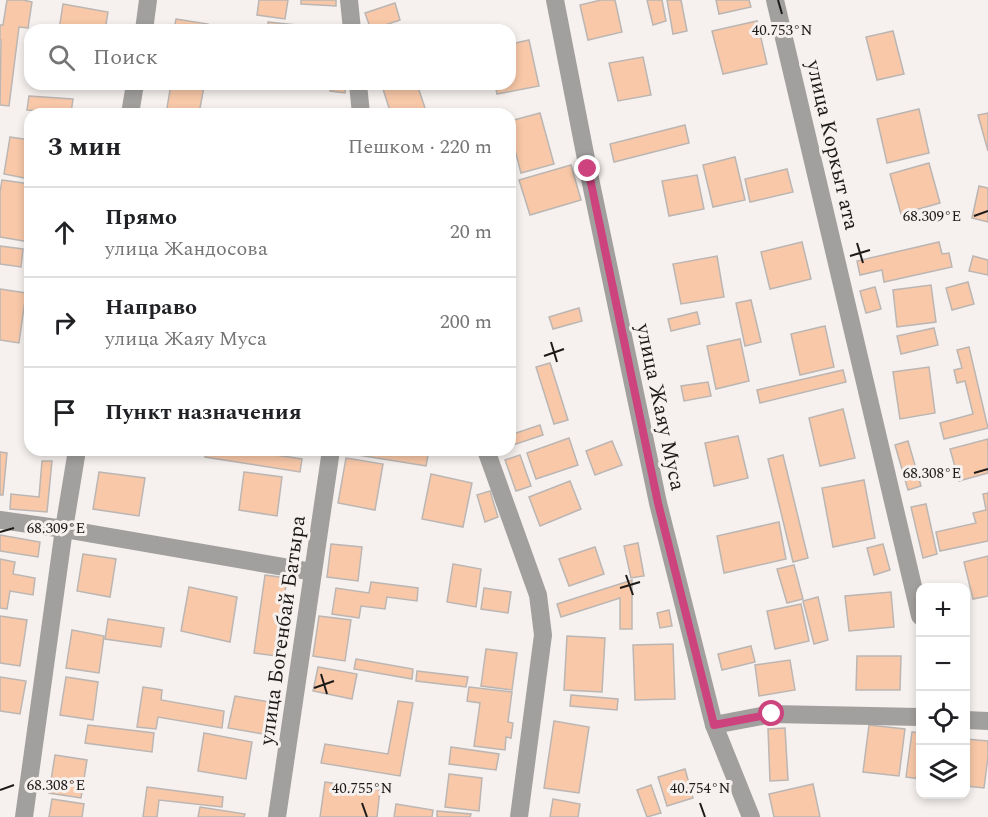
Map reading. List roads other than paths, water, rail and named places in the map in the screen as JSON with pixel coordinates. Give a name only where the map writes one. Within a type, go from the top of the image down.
[{"type":"street","points":[[145,24],[148,0]]},
{"type":"street","points":[[349,0],[351,24]]},
{"type":"street","name":"улица Жаяу Муса","points":[[555,0],[658,503],[714,725],[751,817]]},
{"type":"street","name":"улица Коркыт ата","points":[[775,0],[916,595]]},
{"type":"street","points":[[131,108],[134,90]]},
{"type":"street","points":[[359,90],[360,108]]},
{"type":"street","points":[[24,817],[76,456]]},
{"type":"street","name":"улица Богенбай Батыра","points":[[277,817],[330,456]]},
{"type":"street","points":[[488,456],[538,595],[543,635],[519,817]]},
{"type":"street","points":[[0,520],[313,572]]},
{"type":"street","points":[[714,725],[772,714],[916,717]]},
{"type":"street","points":[[970,720],[988,722]]}]
